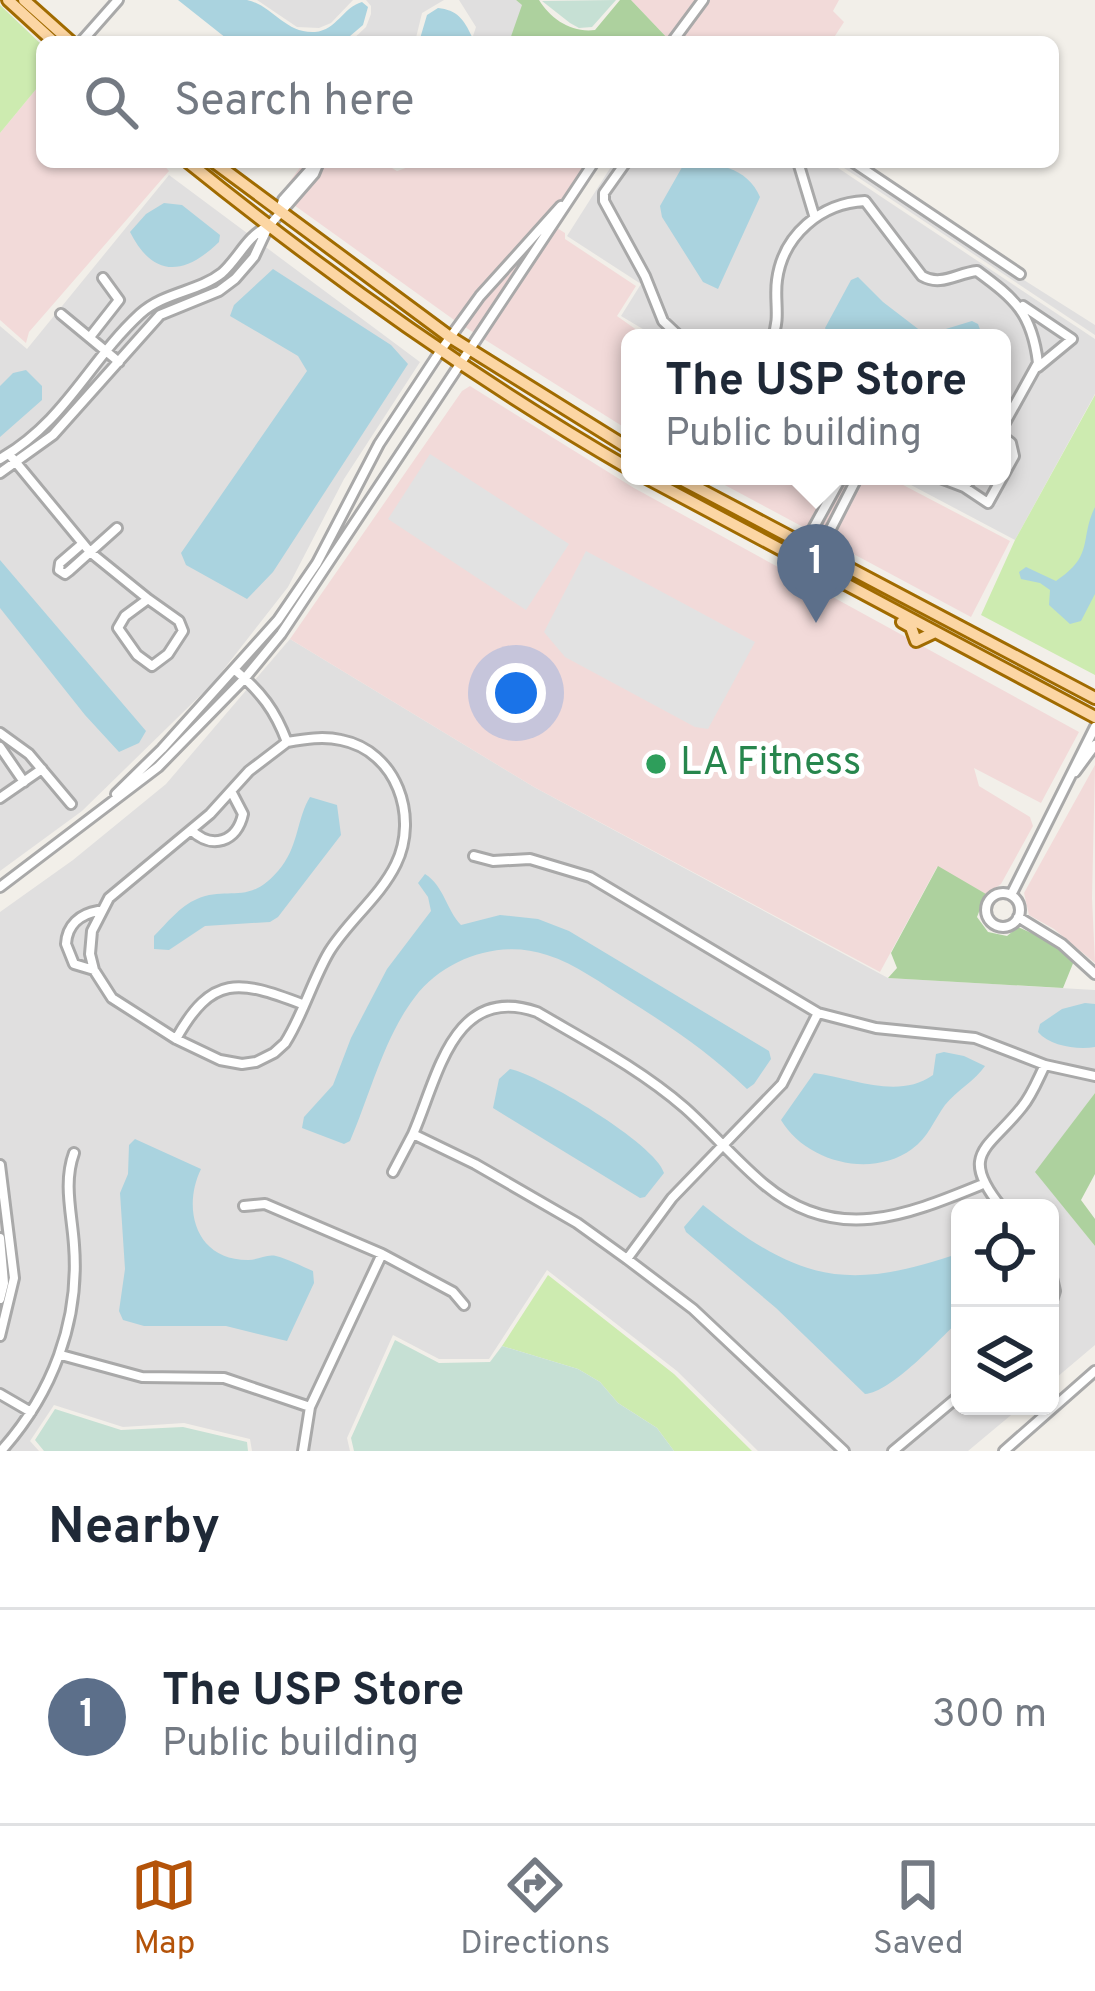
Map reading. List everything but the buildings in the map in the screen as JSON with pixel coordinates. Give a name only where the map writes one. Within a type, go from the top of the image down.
[{"type":"main road","points":[[4,0],[43,36]]},
{"type":"main road","points":[[24,0],[64,36]]},
{"type":"main road","points":[[195,168],[268,227],[461,364],[580,439],[621,456]]},
{"type":"main road","points":[[222,168],[450,337],[621,455]]},
{"type":"main road","points":[[659,485],[1095,717]]},
{"type":"main road","points":[[684,485],[716,499]]},
{"type":"main road","points":[[691,485],[1095,698]]},
{"type":"main road","points":[[758,539],[800,555],[819,552]]},
{"type":"main road","points":[[802,563],[825,563],[876,590],[901,595]]},
{"type":"street","points":[[86,36],[118,0]]},
{"type":"street","points":[[677,36],[703,0]]},
{"type":"street","points":[[0,473],[53,435],[160,316],[219,291],[235,279],[254,257],[283,200],[312,168]]},
{"type":"street","points":[[0,887],[158,767],[244,678],[325,572],[590,168]]},
{"type":"street","points":[[622,168],[604,193],[604,201],[645,276],[663,321],[671,329]]},
{"type":"street","points":[[800,168],[814,215]]},
{"type":"street","points":[[862,168],[1020,274]]},
{"type":"street","points":[[80,827],[162,749],[278,620],[317,563],[379,444],[450,337],[584,178]]},
{"type":"street","points":[[775,329],[779,269],[804,224],[814,215],[865,201],[922,276],[948,280],[977,271],[1072,339],[1036,368],[1011,415]]},
{"type":"street","points":[[148,598],[118,628],[136,655],[152,666],[168,654],[183,631],[179,621],[86,548],[5,457],[45,426],[152,304],[213,279],[256,232],[268,227]]},
{"type":"street","points":[[90,337],[119,300],[103,278]]},
{"type":"street","points":[[1018,302],[1036,350],[1036,368]]},
{"type":"street","points":[[62,314],[119,362]]},
{"type":"street","points":[[804,545],[837,485]]},
{"type":"street","points":[[819,552],[853,485]]},
{"type":"street","points":[[959,485],[988,503],[998,485]]},
{"type":"street","points":[[820,517],[833,524]]},
{"type":"street","points":[[86,548],[117,528]]},
{"type":"street","points":[[236,670],[264,695],[287,742]]},
{"type":"street","points":[[1074,773],[1075,761],[1095,727]]},
{"type":"street","points":[[0,733],[29,754],[71,804]]},
{"type":"street","points":[[316,737],[361,747],[388,771],[405,804],[407,819],[395,867],[333,945],[285,1042],[256,1061],[242,1064],[220,1060],[176,1039],[112,998],[94,970],[92,931],[99,911],[118,889],[231,791],[267,754],[287,742],[316,737]]},
{"type":"street","points":[[1011,895],[1074,773],[1095,746]]},
{"type":"street","points":[[0,747],[24,782]]},
{"type":"street","points":[[0,798],[42,769]]},
{"type":"street","points":[[191,830],[209,842],[234,834],[243,814],[231,791]]},
{"type":"street","points":[[474,856],[493,861],[530,860],[590,877],[818,1013],[876,1028],[975,1038],[1045,1065],[1095,1076]]},
{"type":"street","points":[[994,895],[1011,895],[1018,902],[1018,917],[1010,925],[999,926],[987,915],[987,904],[994,895]]},
{"type":"street","points":[[94,970],[74,964],[65,944],[72,925],[86,913],[99,911]]},
{"type":"street","points":[[1018,917],[1062,944],[1095,974]]},
{"type":"street","points":[[176,1039],[200,1002],[230,987],[262,988],[302,1004]]},
{"type":"street","points":[[393,1172],[462,1025],[494,1006],[509,1005],[537,1012],[632,1068],[683,1107],[785,1200],[861,1221],[904,1215],[983,1184]]},
{"type":"street","points":[[628,1259],[672,1198],[782,1084],[818,1013]]},
{"type":"street","points":[[995,1199],[983,1184],[980,1169],[987,1142],[1021,1110],[1045,1065]]},
{"type":"street","points":[[413,1135],[577,1223],[628,1259],[727,1339],[844,1451]]},
{"type":"street","points":[[1,1451],[31,1412],[61,1355],[76,1285],[67,1173],[74,1153]]},
{"type":"street","points":[[0,1165],[14,1278],[0,1336]]},
{"type":"street","points":[[244,1206],[265,1204],[382,1254],[453,1292],[464,1305]]},
{"type":"street","points":[[0,1238],[4,1283],[0,1299]]},
{"type":"street","points":[[303,1451],[310,1407],[382,1254]]},
{"type":"street","points":[[61,1355],[142,1376],[224,1378],[310,1407]]},
{"type":"street","points":[[1004,1451],[1095,1372]]},
{"type":"street","points":[[0,1394],[31,1412]]},
{"type":"street","points":[[893,1451],[951,1403]]},
{"type":"shaded area","points":[[257,0],[353,0],[331,23],[319,28],[297,27]]},
{"type":"shaded area","points":[[366,0],[444,0],[422,13],[416,36],[356,36],[366,27],[371,6]]},
{"type":"shaded area","points":[[459,0],[516,0],[523,5],[511,36],[473,36],[476,27]]},
{"type":"shaded area","points":[[631,0],[839,0],[833,11],[844,22],[835,36],[665,36]]},
{"type":"shaded area","points":[[36,89],[36,168],[169,171],[29,332],[26,343],[0,320],[0,133]]},
{"type":"shaded area","points":[[300,168],[588,168],[549,223],[636,286],[617,316],[635,329],[621,329],[621,425],[457,322],[280,195]]},
{"type":"shaded area","points":[[610,168],[838,168],[1095,339],[1095,394],[1015,540],[911,485],[1011,485],[1011,329],[643,329],[621,316],[641,284],[567,236]]},
{"type":"shaded area","points":[[844,168],[865,168],[912,209],[1095,325],[1095,335]]},
{"type":"shaded area","points":[[169,175],[420,362],[344,479],[288,587],[213,683],[82,811],[0,871],[0,326],[27,349]]},
{"type":"shaded area","points":[[470,386],[621,480],[621,485],[629,485],[1079,732],[1041,803],[974,768],[979,786],[1030,817],[1033,826],[1001,884],[986,894],[937,867],[880,972],[534,787],[290,639],[462,391]]},
{"type":"shaded area","points":[[430,454],[569,544],[526,610],[388,519]]},
{"type":"shaded area","points":[[725,485],[903,485],[1010,541],[971,617]]},
{"type":"shaded area","points":[[586,551],[755,642],[708,729],[695,727],[565,657],[544,632]]},
{"type":"shaded area","points":[[290,639],[534,787],[888,978],[1095,990],[1095,1093],[1036,1172],[1058,1199],[951,1199],[951,1415],[1011,1415],[968,1451],[758,1451],[677,1371],[547,1270],[489,1359],[439,1359],[393,1335],[347,1438],[350,1451],[252,1451],[250,1439],[184,1423],[123,1427],[54,1405],[30,1441],[39,1451],[0,1451],[0,912],[166,784]]},
{"type":"shaded area","points":[[1095,765],[1095,963],[1029,915],[1024,893]]},
{"type":"shaded area","points":[[1059,1201],[1095,1246],[1095,1345],[1059,1375]]},
{"type":"green space","points":[[516,0],[539,0],[562,23],[595,30],[620,0],[631,0],[665,36],[511,36],[522,5]]},
{"type":"green space","points":[[616,0],[592,27],[579,28],[542,1]]},
{"type":"green space","points":[[0,5],[36,39],[36,89],[0,133]]},
{"type":"green space","points":[[1095,395],[1095,675],[981,615],[1015,540]]},
{"type":"green space","points":[[938,866],[986,894],[977,917],[988,932],[1007,936],[1018,927],[1045,939],[1074,961],[1063,988],[888,978],[897,968],[891,953]]},
{"type":"green space","points":[[1095,1093],[1095,1174],[1081,1200],[1095,1219],[1095,1246],[1035,1172]]},
{"type":"green space","points":[[548,1275],[674,1374],[752,1451],[674,1451],[657,1428],[618,1403],[600,1382],[578,1369],[502,1346]]},
{"type":"green space","points":[[395,1340],[439,1363],[490,1362],[502,1346],[578,1369],[657,1428],[674,1451],[354,1451],[351,1438]]},
{"type":"green space","points":[[55,1409],[121,1430],[183,1427],[247,1442],[248,1451],[44,1451],[35,1440]]},
{"type":"water","points":[[178,0],[247,0],[295,29],[315,32],[329,27],[355,5],[362,2],[368,7],[363,25],[350,36],[223,36]]},
{"type":"water","points":[[438,8],[450,11],[472,36],[421,36],[427,15]]},
{"type":"water","points":[[682,168],[726,168],[755,187],[760,197],[718,289],[703,282],[662,217],[660,206]]},
{"type":"water","points":[[164,203],[182,205],[220,235],[219,242],[182,266],[170,267],[149,258],[130,232]]},
{"type":"water","points":[[273,269],[391,345],[408,364],[273,572],[247,599],[186,565],[181,553],[307,371],[298,356],[230,316],[234,305]]},
{"type":"water","points":[[858,277],[918,329],[826,329],[851,280]]},
{"type":"water","points":[[972,321],[980,329],[946,329]]},
{"type":"water","points":[[26,370],[42,386],[42,400],[0,437],[0,386],[13,373]]},
{"type":"water","points":[[1095,507],[1095,594],[1081,621],[1070,624],[1049,605],[1050,590],[1021,579],[1019,572],[1026,567],[1056,581],[1068,572],[1081,555]]},
{"type":"water","points":[[0,560],[146,731],[139,743],[119,752],[0,608]]},
{"type":"water","points":[[310,797],[337,805],[341,835],[278,917],[270,922],[205,926],[169,950],[154,949],[154,936],[191,902],[249,891],[270,879],[288,857]]},
{"type":"water","points":[[425,874],[461,925],[500,915],[538,919],[569,931],[769,1051],[771,1059],[747,1089],[690,1041],[579,969],[529,951],[492,951],[458,962],[415,997],[386,1048],[350,1141],[344,1144],[302,1128],[304,1117],[333,1085],[387,969],[431,911],[418,883]]},
{"type":"water","points":[[1095,1004],[1095,1047],[1064,1046],[1038,1032],[1040,1024],[1062,1009]]},
{"type":"water","points":[[944,1052],[985,1066],[945,1105],[918,1145],[896,1158],[878,1163],[840,1162],[806,1146],[781,1120],[814,1073],[905,1086],[933,1075],[936,1054]]},
{"type":"water","points":[[510,1069],[570,1097],[641,1145],[664,1173],[645,1197],[493,1108],[499,1079]]},
{"type":"water","points":[[135,1139],[201,1169],[195,1184],[194,1215],[205,1241],[216,1251],[248,1260],[276,1256],[313,1271],[314,1283],[287,1341],[226,1326],[144,1326],[123,1320],[119,1311],[125,1269],[120,1193],[128,1174],[129,1145]]},
{"type":"water","points":[[703,1205],[767,1250],[824,1272],[885,1273],[951,1256],[951,1328],[901,1375],[865,1394],[684,1227]]},
{"type":"place","name":"The USP Store","points":[[816,623]]},
{"type":"place","name":"LA Fitness","points":[[656,764]]}]
